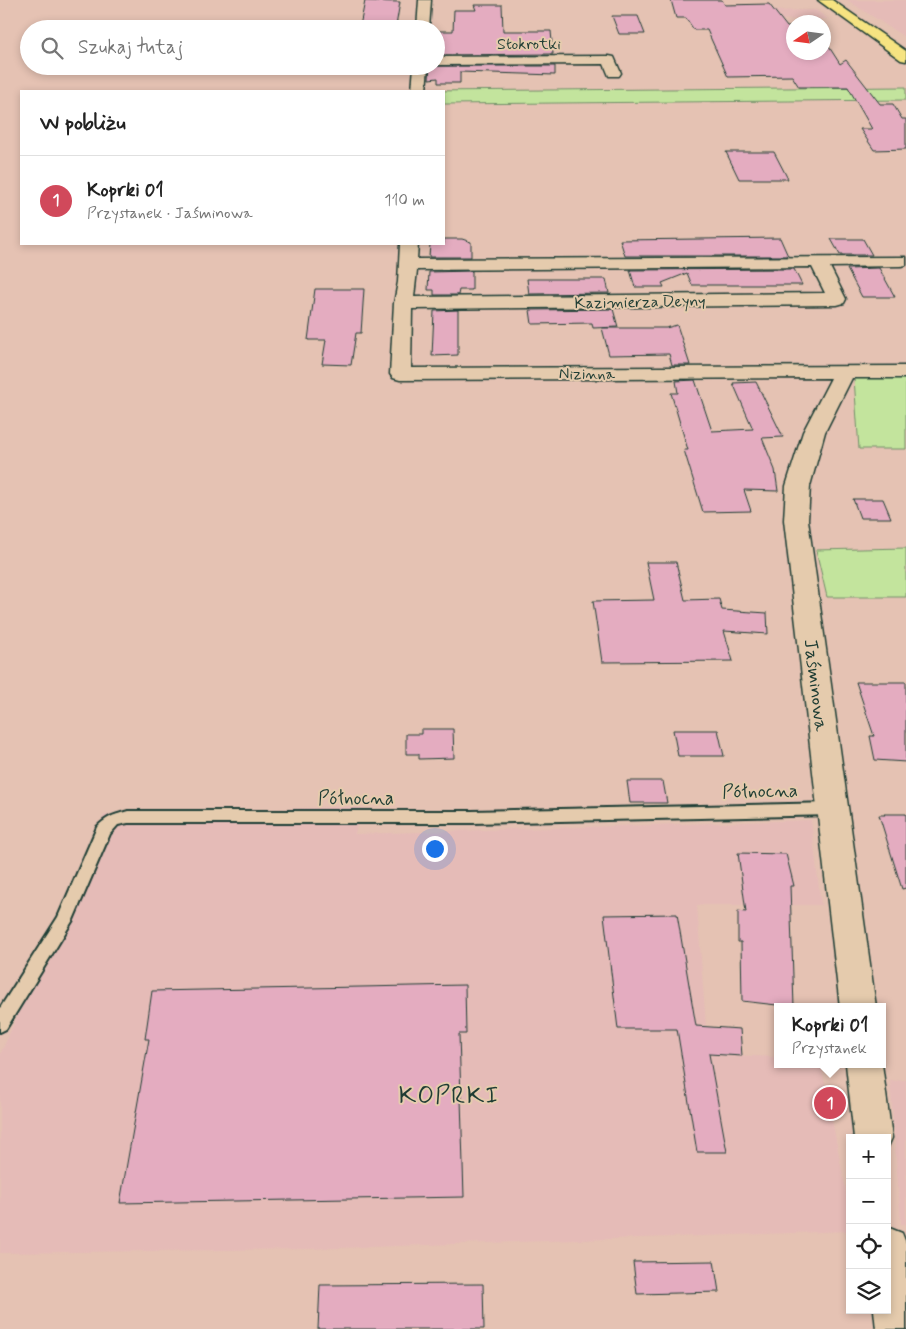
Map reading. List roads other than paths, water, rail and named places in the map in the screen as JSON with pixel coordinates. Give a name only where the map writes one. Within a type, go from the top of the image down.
[{"type":"main road","points":[[824,0],[906,57]]},
{"type":"street","points":[[424,20],[425,0]]},
{"type":"street","name":"Stokrotki","points":[[445,61],[609,60],[614,73]]},
{"type":"street","points":[[419,90],[420,75]]},
{"type":"street","name":"Nizinna","points":[[410,245],[403,303],[400,374],[906,372]]},
{"type":"street","name":"Kazimierza Deyny","points":[[403,303],[837,299],[818,262]]},
{"type":"street","name":"Kazimierza Deyny","points":[[408,265],[901,262]]},
{"type":"street","name":"Jaśminowa","points":[[845,372],[814,432],[798,486],[796,520],[857,1003]]},
{"type":"street","points":[[864,1068],[873,1134]]},
{"type":"street","points":[[890,1269],[898,1329]]},
{"type":"lane","name":"Północna","points":[[0,1024],[65,920],[103,831],[113,821],[128,817],[472,817],[833,809]]},
{"type":"place","name":"Koprki 01","points":[[830,1103]]},
{"type":"district","name":"KOPRKI","points":[[449,1094]]}]
